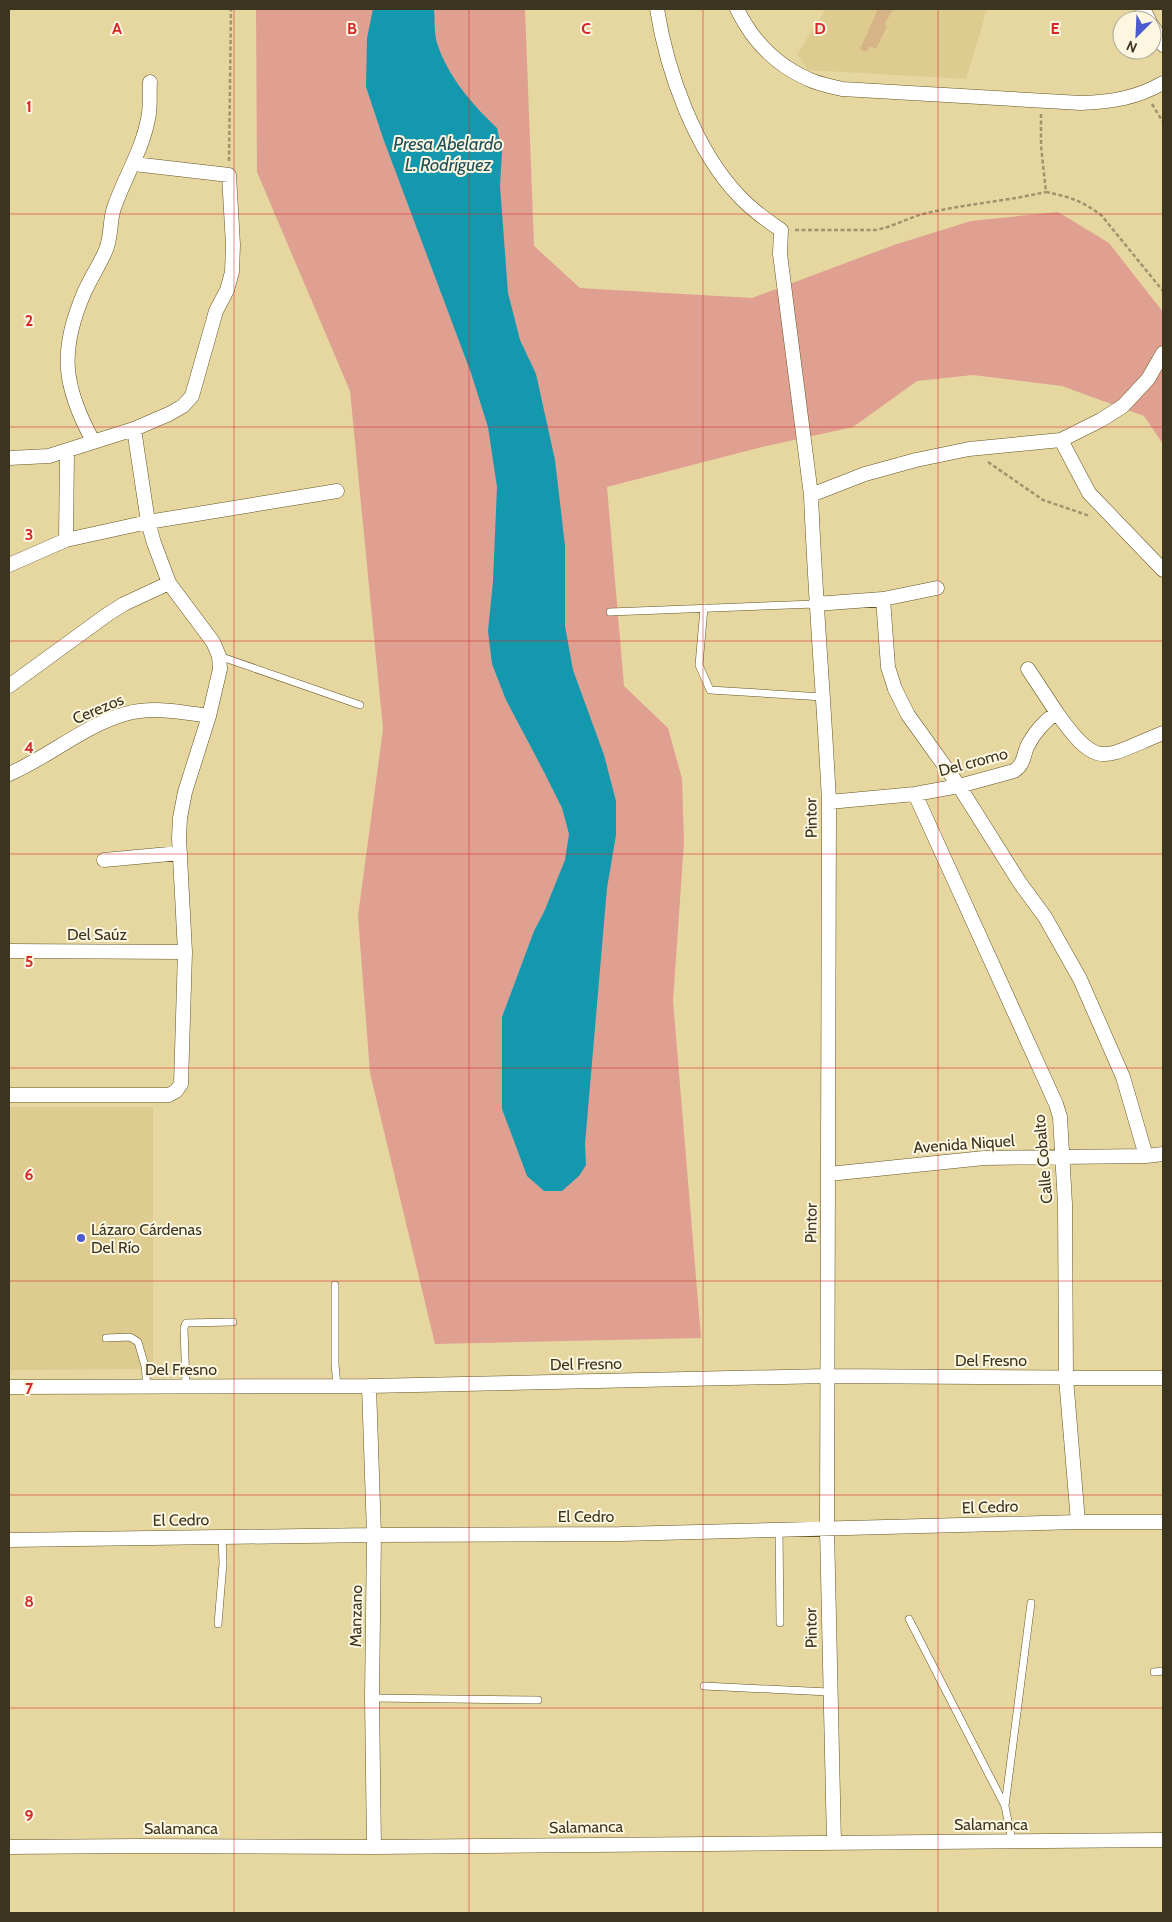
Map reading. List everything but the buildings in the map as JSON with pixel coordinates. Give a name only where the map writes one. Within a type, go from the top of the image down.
[{"type":"street","points":[[657,9],[669,64],[701,144],[739,196],[755,212],[781,230]]},
{"type":"street","points":[[736,9],[744,25],[768,54],[785,67],[808,80],[842,89],[1081,103],[1102,102],[1144,93],[1163,83]]},
{"type":"street","points":[[93,441],[78,411],[70,388],[67,362],[68,343],[85,292],[106,250],[110,236],[113,210],[134,164],[149,117],[150,82]]},
{"type":"street","points":[[9,458],[49,456],[134,429],[183,406],[192,396],[216,311],[227,290],[232,272],[233,245],[228,175],[134,164]]},
{"type":"street","name":"Pintor","points":[[781,230],[780,254],[810,495],[815,604],[824,697],[829,802],[829,1174],[826,1529],[834,1843]]},
{"type":"street","points":[[810,495],[865,474],[916,460],[969,449],[1061,440],[1101,420],[1123,406],[1148,379],[1163,353]]},
{"type":"street","points":[[9,1095],[169,1095],[176,1091],[181,1084],[183,1074],[185,952],[180,818],[185,792],[209,716],[220,670],[213,642],[169,582],[154,543],[148,522],[134,429]]},
{"type":"street","points":[[1061,440],[1089,493],[1163,570]]},
{"type":"street","points":[[66,540],[67,451]]},
{"type":"street","points":[[9,565],[66,540],[148,522],[337,492]]},
{"type":"street","points":[[9,686],[108,614],[169,582]]},
{"type":"street","points":[[815,604],[883,599],[937,588]]},
{"type":"street","points":[[883,599],[890,678],[908,715],[959,786],[1020,883],[1045,917],[1080,979],[1123,1078],[1146,1156]]},
{"type":"street","points":[[1028,669],[1075,738],[1096,754],[1109,755],[1163,733]]},
{"type":"street","name":"Cerezos","points":[[9,774],[102,722],[125,714],[170,710],[209,716]]},
{"type":"street","name":"Del cromo","points":[[829,802],[915,794],[959,786],[1014,771],[1020,767],[1025,759],[1027,747],[1034,737],[1048,718],[1057,712]]},
{"type":"street","name":"Calle Cobalto","points":[[915,794],[1056,1104],[1060,1117],[1063,1156],[1066,1378],[1078,1522]]},
{"type":"street","points":[[104,860],[180,853]]},
{"type":"street","name":"Del Saúz","points":[[9,951],[185,952]]},
{"type":"street","name":"Avenida Niquel","points":[[829,1174],[984,1158],[1146,1156],[1163,1154]]},
{"type":"street","name":"Del Fresno","points":[[9,1387],[369,1386],[826,1376],[1163,1378]]},
{"type":"street","name":"Manzano","points":[[369,1386],[374,1535],[372,1698],[374,1847]]},
{"type":"street","name":"El Cedro","points":[[9,1540],[611,1534],[1078,1522],[1163,1522]]},
{"type":"street","name":"Salamanca","points":[[9,1847],[374,1847],[1163,1840]]},
{"type":"lane","points":[[610,612],[815,604]]},
{"type":"lane","points":[[704,608],[699,665],[710,690],[824,697]]},
{"type":"lane","points":[[218,656],[360,705]]},
{"type":"lane","points":[[335,1285],[335,1364],[337,1386]]},
{"type":"lane","points":[[186,1386],[184,1328],[186,1323],[233,1322]]},
{"type":"lane","points":[[106,1338],[135,1338],[145,1366],[147,1386]]},
{"type":"lane","points":[[779,1530],[780,1623]]},
{"type":"lane","points":[[218,1624],[223,1562],[222,1537]]},
{"type":"lane","points":[[1005,1806],[1031,1603]]},
{"type":"lane","points":[[909,1619],[1005,1806],[1012,1841]]},
{"type":"lane","points":[[1154,1672],[1163,1671]]},
{"type":"lane","points":[[704,1686],[829,1692]]},
{"type":"lane","points":[[372,1698],[538,1700]]},
{"type":"path","points":[[228,175],[231,9]]},
{"type":"path","points":[[1144,93],[1163,122]]},
{"type":"path","points":[[1041,100],[1041,146],[1046,192]]},
{"type":"path","points":[[781,230],[875,230],[886,228],[924,214],[1046,192],[1072,197],[1102,216],[1163,291]]},
{"type":"path","points":[[969,449],[1043,500],[1094,518]]},
{"type":"shaded area","points":[[256,9],[525,9],[534,246],[580,288],[752,298],[894,245],[971,221],[1058,212],[1109,243],[1163,312],[1163,444],[1144,416],[1062,386],[973,375],[917,381],[853,427],[762,447],[607,487],[624,686],[668,728],[682,779],[684,842],[673,1001],[701,1338],[435,1344],[370,1073],[358,916],[383,729],[350,391],[257,172]]},
{"type":"shaded area","points":[[826,9],[987,9],[966,79],[808,70],[797,54]]},
{"type":"shaded area","name":"Lázaro Cárdenas Del Río","points":[[9,1107],[153,1107],[153,1369],[9,1370]]},
{"type":"water","name":"Presa Abelardo L. Rodríguez","points":[[373,9],[434,9],[437,43],[454,79],[470,100],[497,128],[502,152],[500,186],[508,293],[520,340],[536,374],[555,460],[565,546],[565,626],[573,670],[604,755],[616,801],[616,835],[607,888],[585,1144],[586,1165],[579,1176],[562,1191],[544,1191],[527,1176],[502,1109],[502,1017],[534,931],[544,912],[565,860],[569,834],[562,808],[506,700],[492,664],[488,631],[493,581],[497,487],[488,427],[471,373],[383,138],[366,87],[367,38]]},
{"type":"place","name":"Lázaro Cárdenas Del Río","points":[[81,1238]]}]
